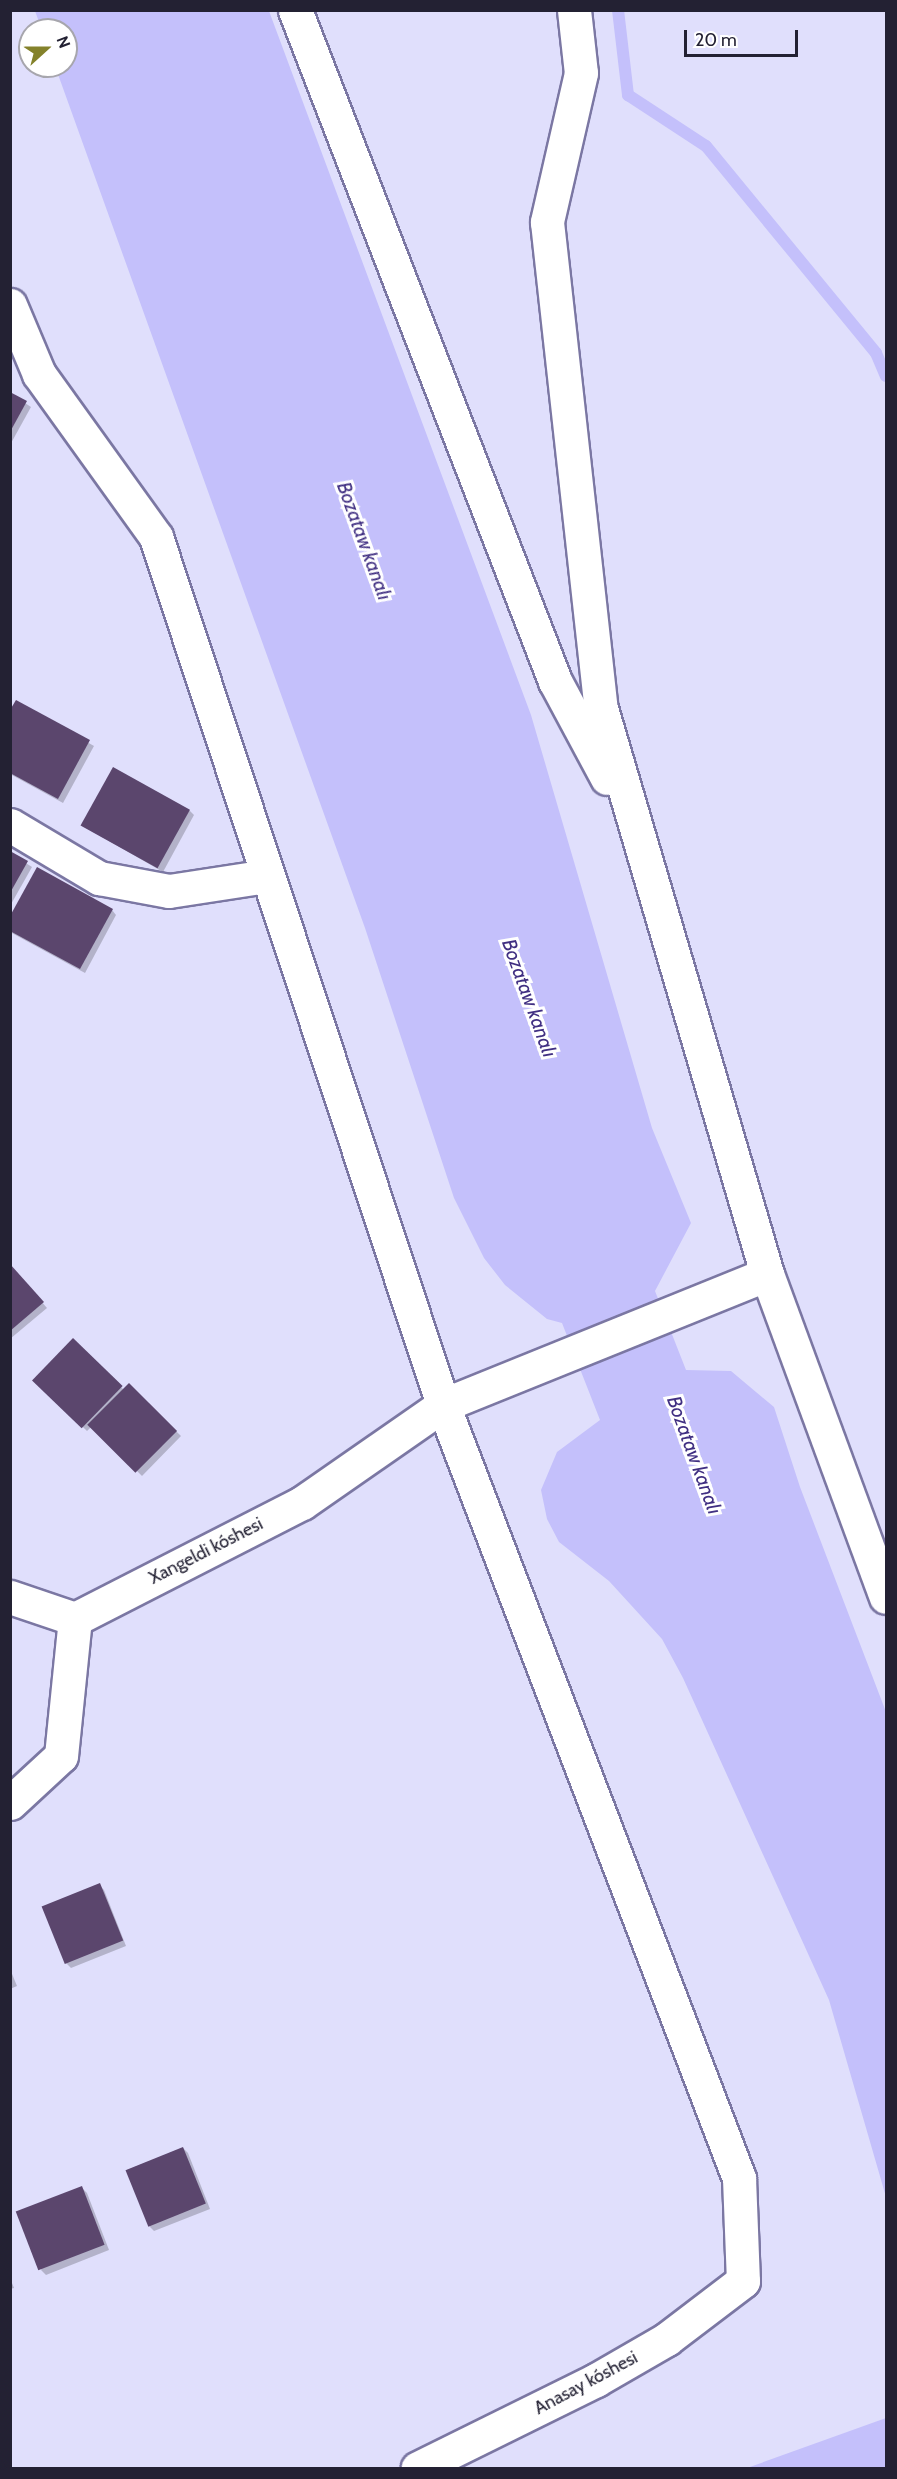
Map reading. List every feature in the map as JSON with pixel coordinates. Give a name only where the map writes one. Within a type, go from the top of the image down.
[{"type":"street","points":[[296,10],[555,681],[640,843]]},
{"type":"street","points":[[574,10],[581,73],[547,222],[600,705],[767,1274],[886,1596]]},
{"type":"street","points":[[10,305],[39,374],[156,537],[442,1405]]},
{"type":"street","points":[[10,352],[39,374]]},
{"type":"street","points":[[10,825],[99,878],[169,891],[267,876]]},
{"type":"street","name":"Xangeldi kóshesi","points":[[75,1619],[302,1503],[442,1405],[767,1274]]},
{"type":"street","name":"Anasay kóshesi","points":[[418,2469],[596,2380],[667,2339],[743,2281],[739,2178],[442,1405]]},
{"type":"street","points":[[10,1597],[75,1619],[61,1756],[10,1803]]},
{"type":"water","name":"Bozataw kanalı","points":[[35,11],[269,11],[531,715],[652,1128],[691,1223],[655,1291],[686,1370],[731,1371],[774,1407],[800,1487],[886,1712],[886,2197],[829,2000],[683,1678],[662,1639],[609,1581],[559,1542],[547,1519],[541,1490],[557,1452],[600,1420],[562,1323],[547,1319],[505,1285],[484,1258],[454,1198],[365,928],[59,78],[78,78],[78,18],[38,18]]},
{"type":"water","points":[[886,2418],[886,2468],[747,2468]]},
{"type":"building","points":[[10,392],[27,401],[10,432]]},
{"type":"building","points":[[16,700],[90,740],[58,799],[10,773],[10,710]]},
{"type":"building","points":[[113,767],[190,810],[157,868],[81,826]]},
{"type":"building","points":[[10,851],[28,861],[10,893]]},
{"type":"building","points":[[37,867],[113,909],[80,969],[10,931],[10,916]]},
{"type":"building","points":[[10,1264],[44,1302],[10,1331]]},
{"type":"building","points":[[73,1338],[123,1386],[82,1428],[32,1380]]},
{"type":"building","points":[[129,1383],[177,1431],[135,1473],[87,1425]]},
{"type":"building","points":[[100,1883],[123,1940],[65,1964],[42,1907]]},
{"type":"building","points":[[183,2147],[206,2204],[148,2227],[126,2170]]},
{"type":"building","points":[[82,2186],[105,2245],[38,2270],[16,2211]]},
{"type":"waterway","points":[[618,10],[628,95],[706,146],[876,353],[886,376]]}]
